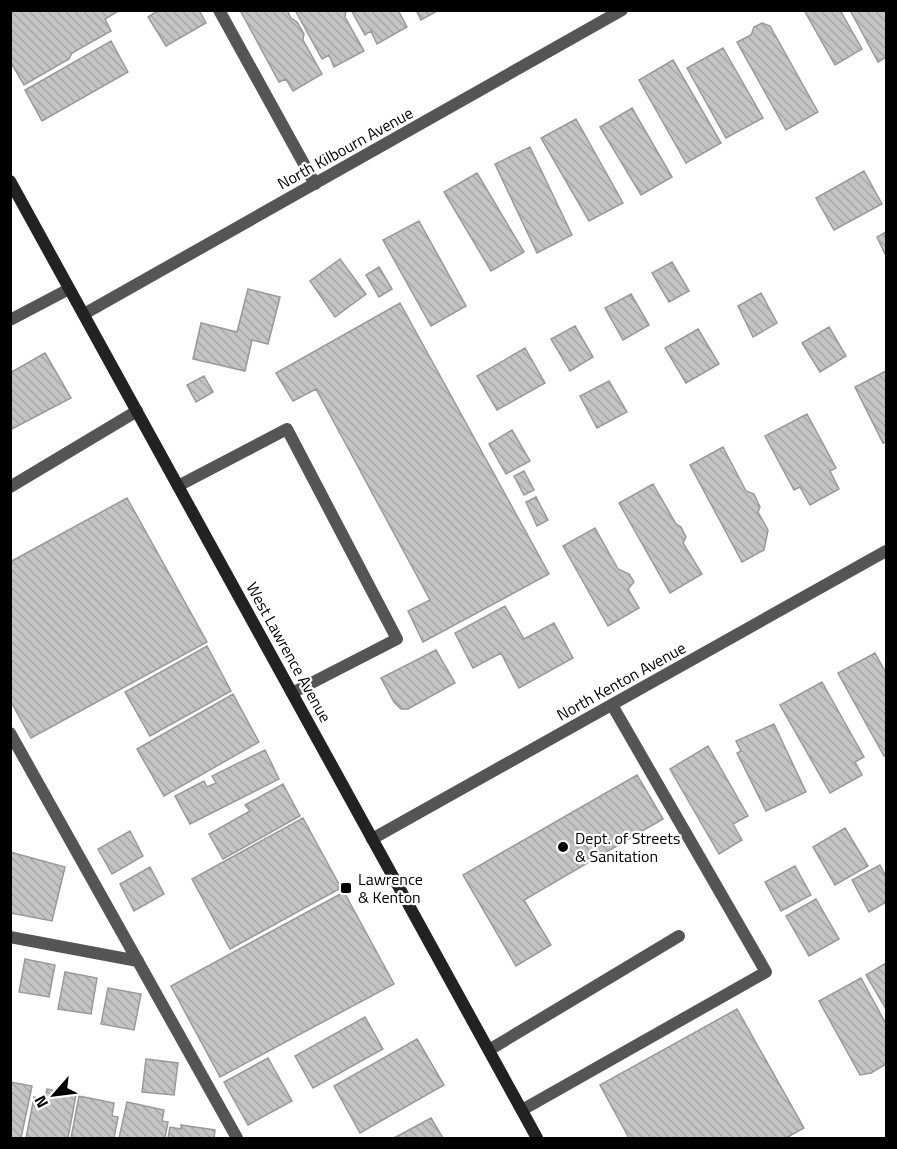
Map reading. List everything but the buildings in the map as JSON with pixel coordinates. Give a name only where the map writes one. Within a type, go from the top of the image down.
[{"type":"main road","name":"West Lawrence Avenue","points":[[10,181],[537,1138]]},
{"type":"street","points":[[219,10],[315,184]]},
{"type":"street","name":"North Kilbourn Avenue","points":[[84,314],[622,10]]},
{"type":"street","points":[[10,321],[69,289]]},
{"type":"street","points":[[10,487],[137,411]]},
{"type":"street","points":[[178,486],[287,429],[397,639],[292,693]]},
{"type":"street","name":"North Kenton Avenue","points":[[372,839],[886,551]]},
{"type":"street","points":[[522,1110],[766,972],[612,705]]},
{"type":"street","points":[[10,734],[237,1138]]},
{"type":"street","points":[[489,1050],[679,936]]},
{"type":"street","points":[[10,937],[138,961]]},
{"type":"place","name":"Dept. of Streets & Sanitation","points":[[563,847]]},
{"type":"place","name":"Lawrence & Kenton","points":[[346,888]]}]
